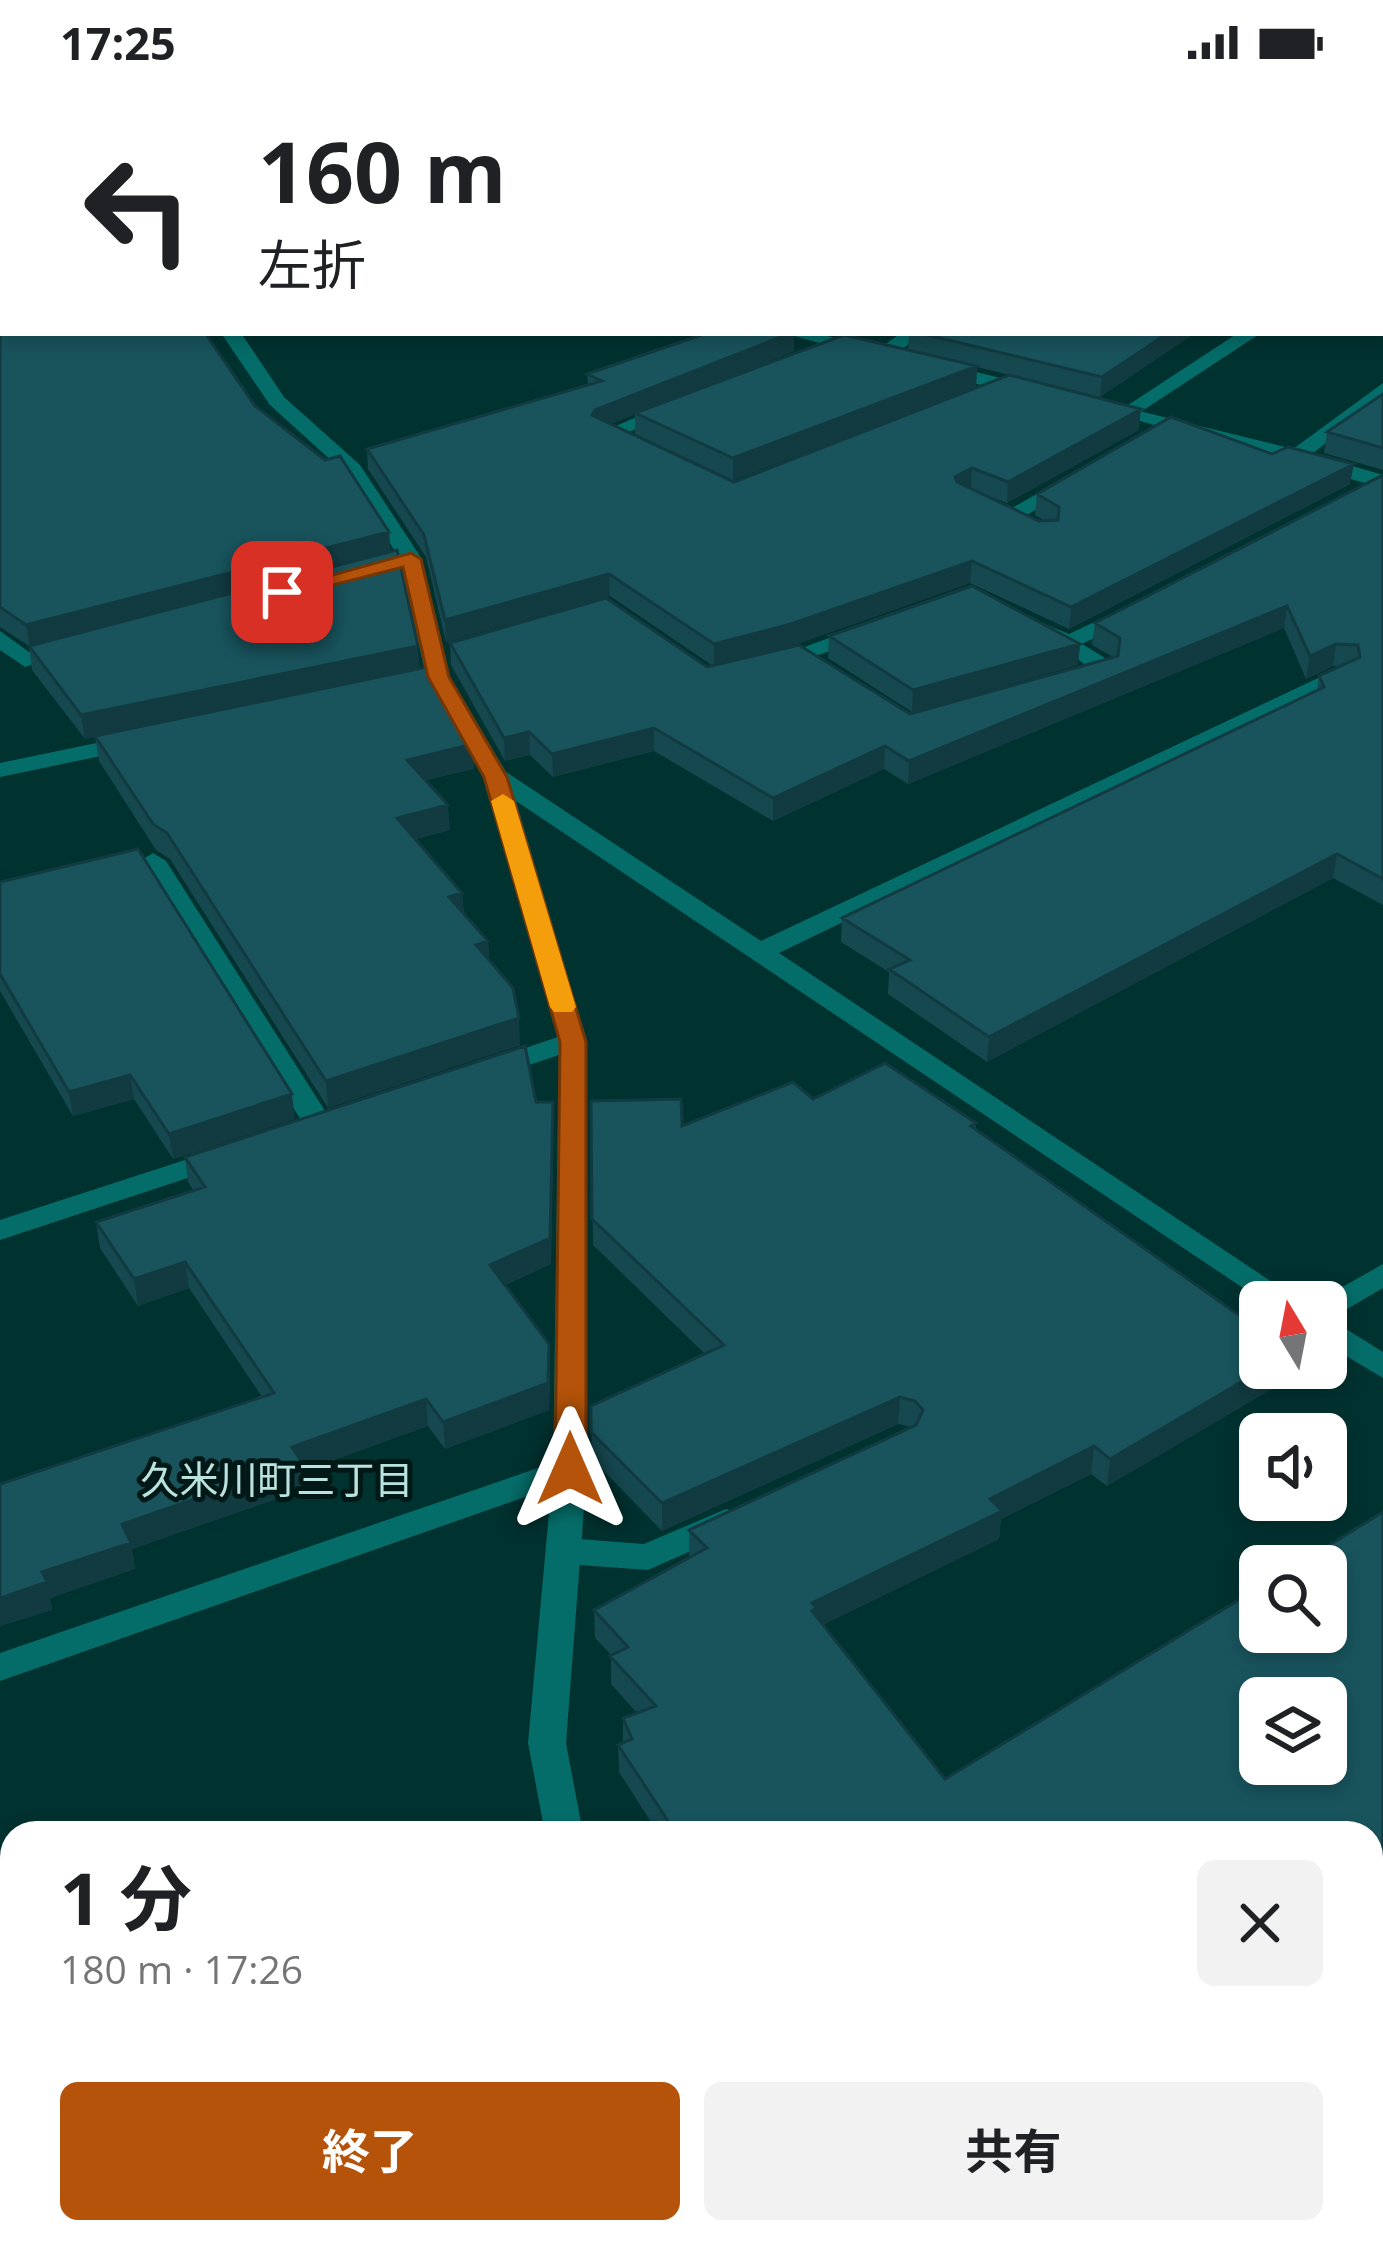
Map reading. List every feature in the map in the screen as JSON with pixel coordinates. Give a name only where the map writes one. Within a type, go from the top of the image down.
[{"type":"street","points":[[241,336],[277,401],[353,469],[400,562],[436,667],[496,777],[573,1042],[570,1469],[547,1743],[562,1821]]},
{"type":"street","points":[[807,336],[1048,395]]},
{"type":"street","points":[[904,360],[912,336]]},
{"type":"street","points":[[1126,413],[1245,336]]},
{"type":"street","points":[[798,361],[840,344]]},
{"type":"street","points":[[966,403],[1009,386]]},
{"type":"street","points":[[1297,456],[1383,389]]},
{"type":"street","points":[[648,454],[607,434],[692,401]]},
{"type":"street","points":[[1087,404],[1126,413],[1158,430],[1297,456],[1382,482]]},
{"type":"street","points":[[1007,517],[1088,471]]},
{"type":"street","points":[[1339,503],[1382,482]]},
{"type":"street","points":[[1070,644],[1152,600]]},
{"type":"street","points":[[1011,614],[1107,668],[1063,681]]},
{"type":"street","points":[[754,667],[809,661],[886,625]]},
{"type":"street","points":[[0,638],[25,659],[93,642]]},
{"type":"street","points":[[759,952],[1343,675]]},
{"type":"street","points":[[0,770],[161,736]]},
{"type":"street","points":[[496,777],[1254,1281]]},
{"type":"street","points":[[153,861],[319,1125]]},
{"type":"street","points":[[467,1076],[573,1042]]},
{"type":"street","points":[[0,1230],[251,1148]]},
{"type":"street","points":[[1347,1297],[1383,1274]]},
{"type":"street","points":[[1347,1343],[1383,1367]]},
{"type":"street","points":[[0,1666],[570,1469]]},
{"type":"street","points":[[566,1551],[648,1557],[753,1508]]},
{"type":"building","points":[[0,336],[207,336],[255,406],[325,460],[340,456],[389,532],[26,625],[0,607]]},
{"type":"building","points":[[698,336],[783,336],[592,415],[734,482],[1009,375],[1141,409],[1008,482],[972,468],[955,477],[1039,521],[1058,520],[1059,507],[1037,494],[1171,417],[1272,454],[1288,447],[1354,464],[1071,607],[972,561],[791,624],[714,644],[609,574],[445,620],[424,535],[367,449],[602,381],[587,374]]},
{"type":"building","points":[[841,336],[977,366],[733,458],[635,413]]},
{"type":"building","points":[[931,336],[1164,336],[1102,377]]},
{"type":"building","points":[[1383,394],[1383,448],[1327,432]]},
{"type":"building","points":[[1383,475],[1383,879],[1337,854],[989,1037],[889,969],[910,960],[842,918],[1324,687],[1319,676],[1360,657],[1358,645],[1336,644],[1310,656],[1287,606],[909,761],[885,746],[773,798],[654,728],[552,754],[529,732],[504,738],[450,643],[606,598],[707,667],[799,645],[910,714],[1118,656],[1120,638],[1095,623]]},
{"type":"building","points":[[397,550],[418,646],[81,715],[29,646]]},
{"type":"building","points":[[972,586],[1080,644],[913,690],[829,636]]},
{"type":"building","points":[[427,667],[473,744],[407,760],[448,805],[397,818],[462,893],[449,897],[488,941],[476,945],[513,988],[519,1018],[326,1081],[167,833],[153,824],[95,736]]},
{"type":"building","points":[[138,849],[292,1094],[169,1134],[130,1075],[69,1092],[0,974],[0,882]]},
{"type":"building","points":[[525,1046],[536,1102],[553,1102],[550,1238],[490,1265],[549,1344],[548,1383],[443,1422],[426,1399],[292,1447],[302,1462],[122,1524],[131,1543],[42,1572],[47,1582],[0,1598],[0,1484],[274,1393],[185,1262],[134,1279],[96,1222],[205,1187],[185,1157]]},
{"type":"building","points":[[885,1063],[976,1123],[971,1126],[1239,1315],[1239,1383],[1110,1459],[1094,1446],[990,1499],[1002,1511],[812,1603],[817,1608],[812,1611],[945,1779],[1239,1600],[1239,1653],[1347,1653],[1347,1545],[1329,1545],[1383,1512],[1383,1821],[668,1821],[618,1745],[632,1739],[623,1718],[656,1706],[610,1656],[628,1647],[594,1610],[707,1548],[689,1530],[916,1425],[923,1410],[915,1401],[900,1397],[662,1503],[591,1432],[591,1406],[724,1345],[592,1219],[591,1101],[681,1099],[682,1126],[793,1082],[813,1099]]},
{"type":"slow traffic","points":[[503,801],[563,1007]]},
{"type":"district","name":"久米川町三丁目","points":[[277,1480]]},
{"type":"route","points":[[282,592],[411,559],[438,677],[496,777],[573,1042],[570,1469]]}]
